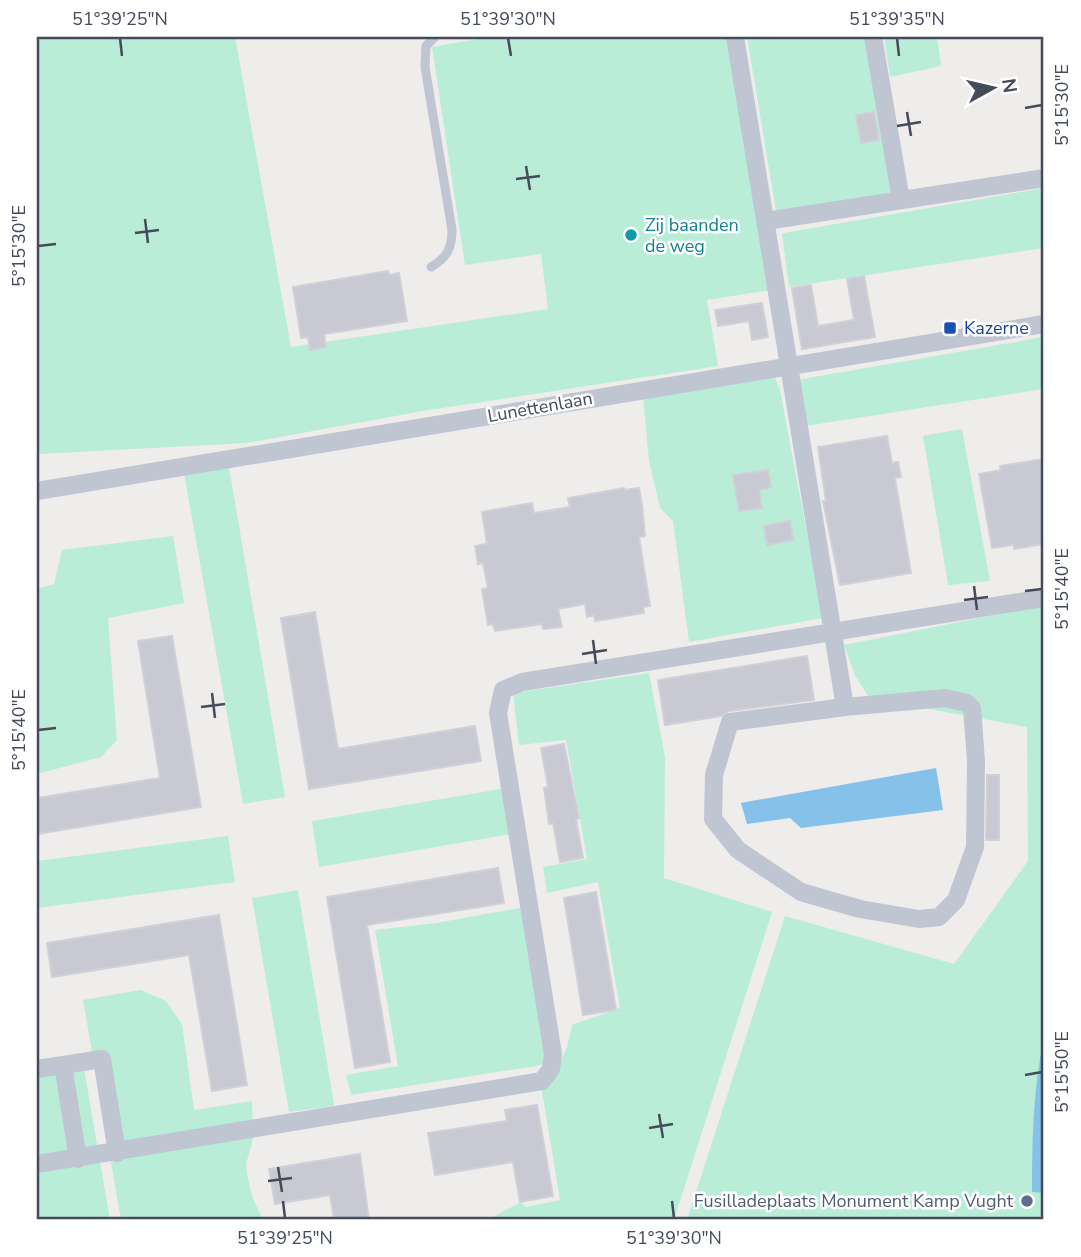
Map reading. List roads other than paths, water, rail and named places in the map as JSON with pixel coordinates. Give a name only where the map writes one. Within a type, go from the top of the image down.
[{"type":"street","points":[[736,37],[845,707]]},
{"type":"street","points":[[873,37],[901,200]]},
{"type":"street","points":[[766,221],[1044,178]]},
{"type":"street","name":"Lunettenlaan","points":[[37,491],[1044,324]]},
{"type":"street","points":[[37,1161],[117,1153],[542,1081],[551,1069],[553,1054],[498,713],[503,690],[522,681],[1044,598]]},
{"type":"street","points":[[945,698],[972,708],[976,761],[975,847],[956,900],[939,917],[919,919],[860,909],[802,892],[738,850],[713,818],[714,775],[730,722],[845,707],[945,698]]},
{"type":"street","points":[[37,1069],[102,1059],[117,1153]]},
{"type":"street","points":[[63,1065],[78,1159]]},
{"type":"lane","points":[[431,267],[444,260],[452,243],[425,67],[426,46],[435,37]]},
{"type":"water","points":[[936,768],[943,810],[801,828],[790,818],[747,824],[741,803]]},
{"type":"water","points":[[1044,1038],[1044,1193],[1032,1192],[1035,1095]]},
{"type":"place","name":"Zij baanden de weg","points":[[631,235]]},
{"type":"place","name":"Kazerne","points":[[950,328]]},
{"type":"place","name":"Fusilladeplaats Monument Kamp Vught","points":[[1027,1201]]}]
